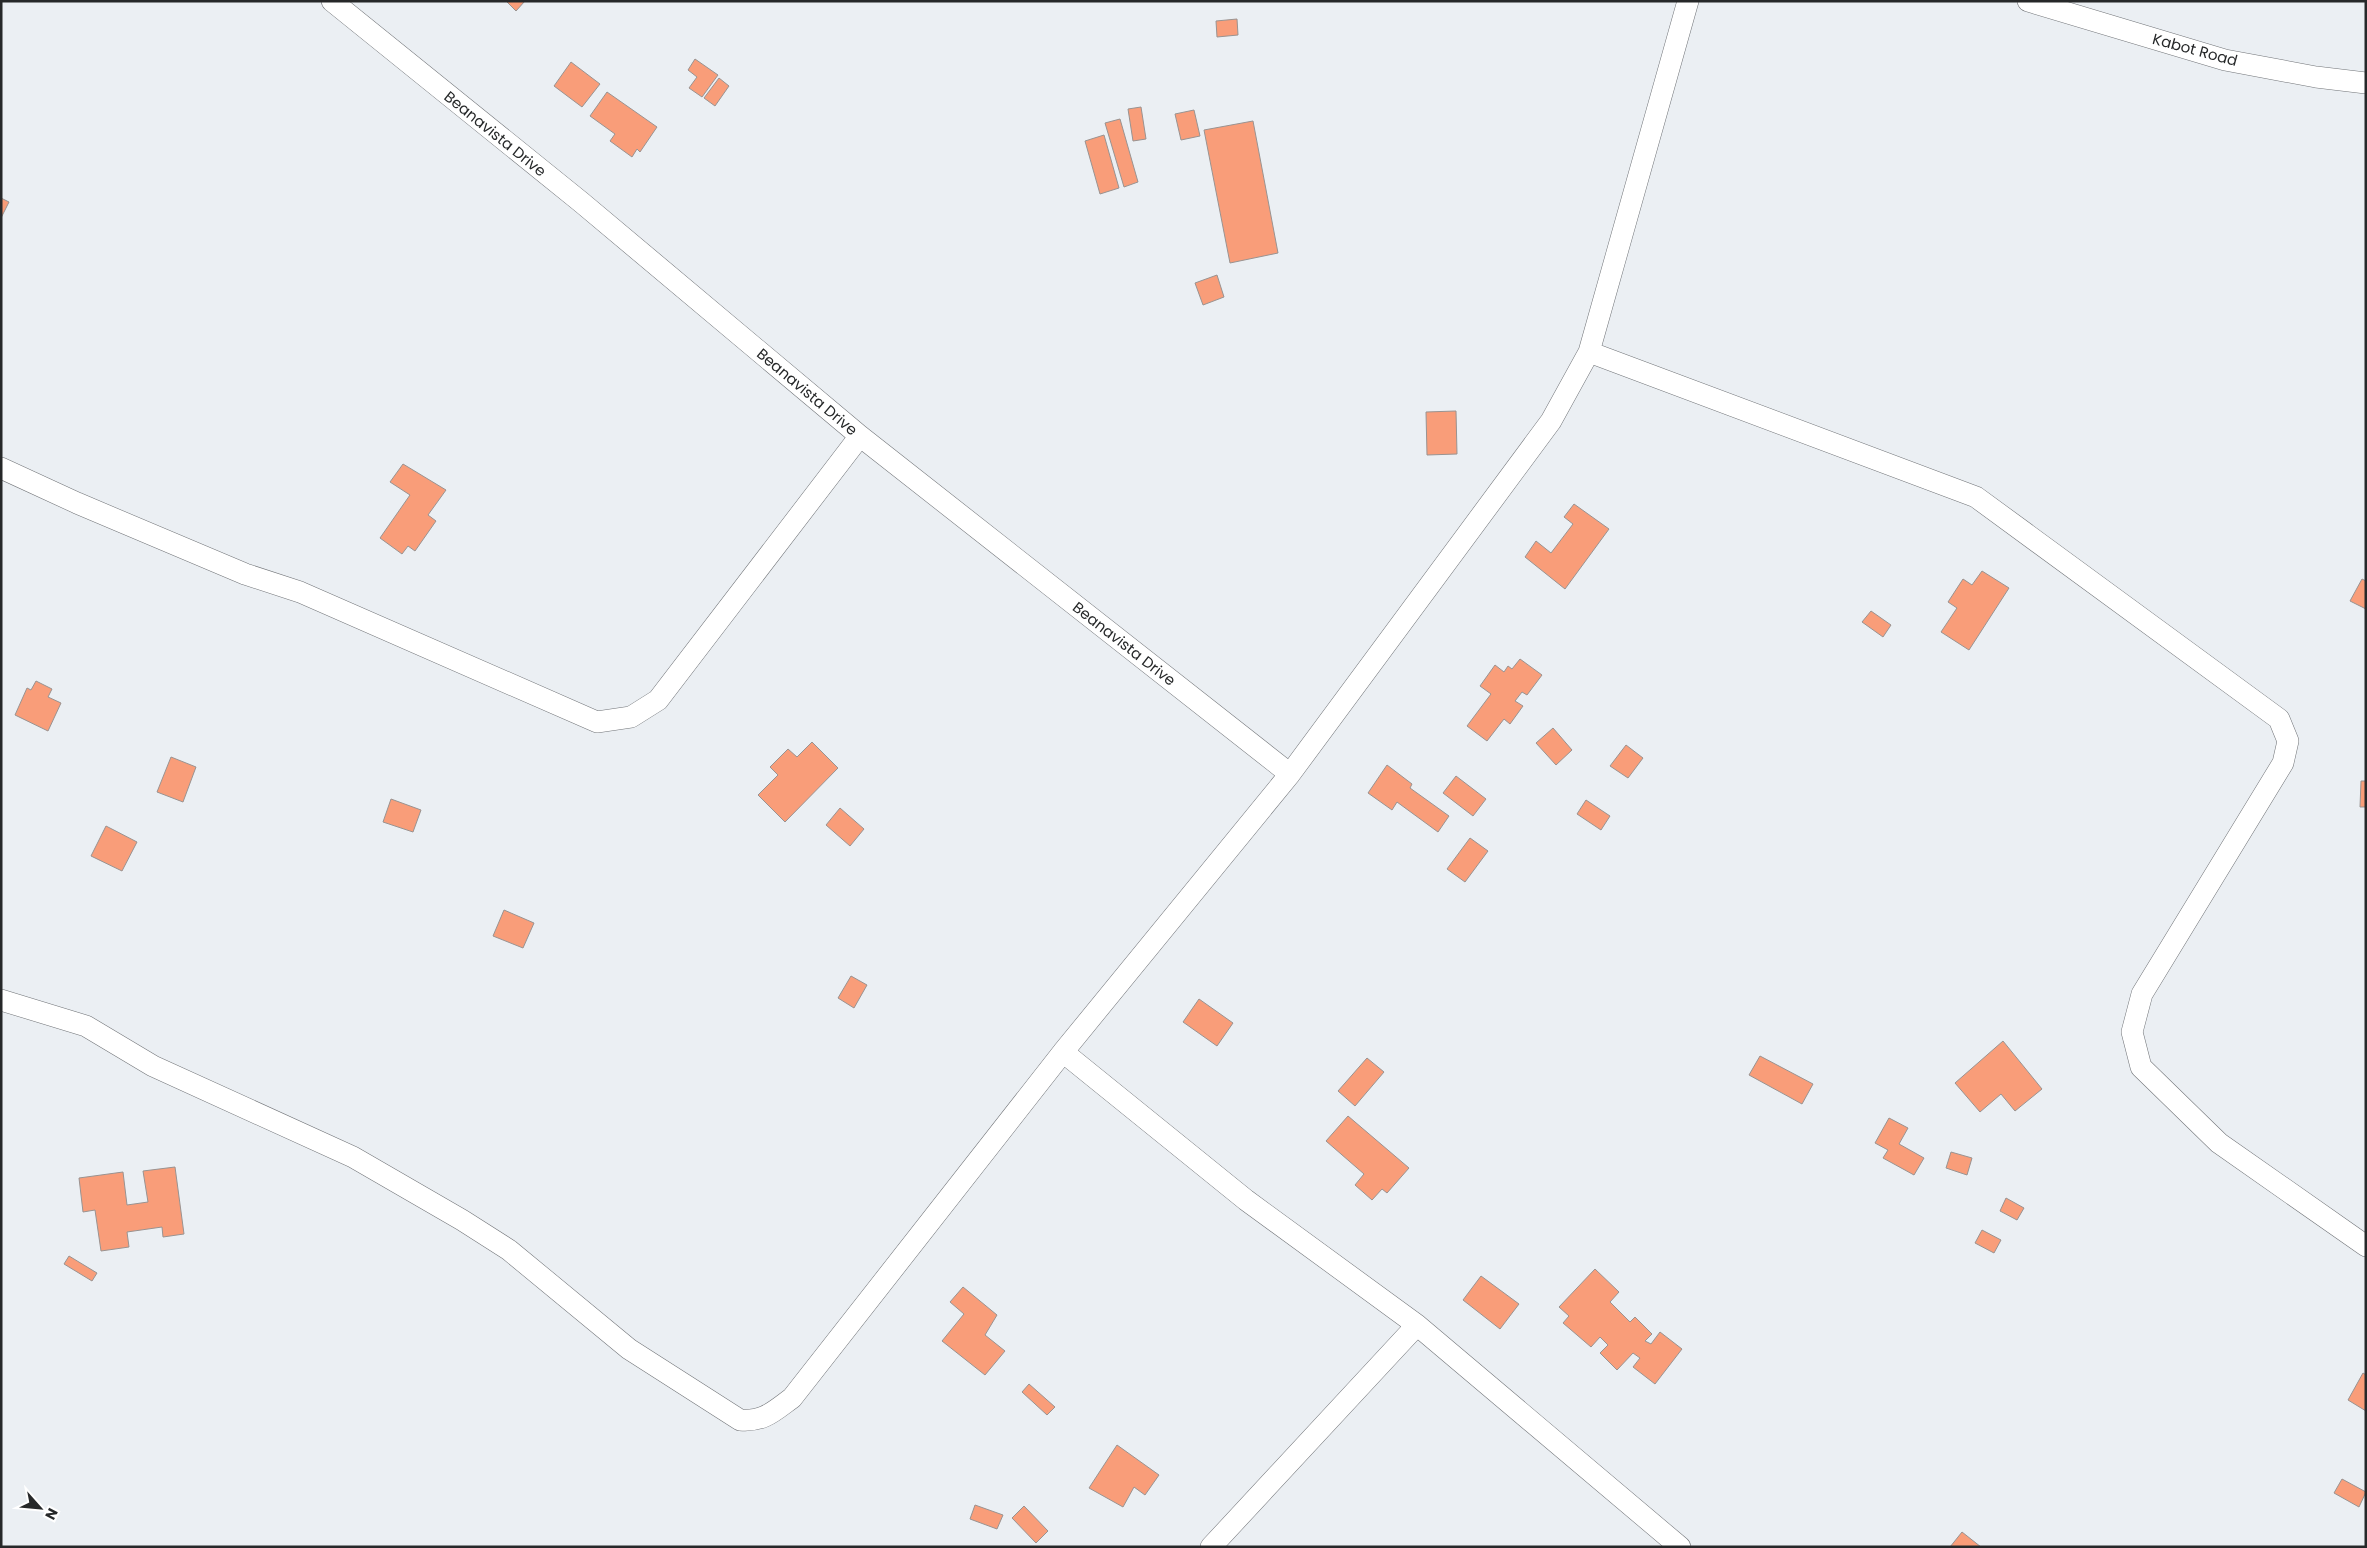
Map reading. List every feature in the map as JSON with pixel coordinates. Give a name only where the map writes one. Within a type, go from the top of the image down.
[{"type":"street","name":"Beanavista Drive","points":[[332,1],[588,209],[860,436],[1290,774]]},
{"type":"street","points":[[1,1000],[86,1026],[153,1066],[353,1157],[462,1220],[509,1250],[629,1349],[740,1420],[752,1421],[761,1419],[792,1398],[1063,1052],[1290,774],[1551,420],[1589,352],[1688,1]]},
{"type":"street","name":"Kabot Road","points":[[2028,1],[2225,60],[2316,77],[2366,83]]},
{"type":"street","points":[[1589,352],[1976,497],[2279,719],[2288,741],[2283,763],[2142,994],[2132,1032],[2141,1067],[2219,1143],[2366,1246]]},
{"type":"street","points":[[1,468],[77,504],[245,574],[300,592],[597,722],[631,717],[658,700],[860,436]]},
{"type":"street","points":[[1063,1052],[1246,1200],[1417,1325],[1680,1547]]},
{"type":"street","points":[[1211,1547],[1417,1325]]},
{"type":"building","points":[[506,1],[525,1],[516,11]]},
{"type":"building","points":[[1237,19],[1238,35],[1217,37],[1216,21]]},
{"type":"building","points":[[695,59],[718,75],[702,97],[689,88],[697,77],[688,70]]},
{"type":"building","points":[[571,62],[600,84],[582,107],[554,86]]},
{"type":"building","points":[[719,78],[729,86],[715,106],[704,98]]},
{"type":"building","points":[[607,92],[657,127],[640,152],[637,149],[632,157],[610,141],[615,134],[590,116]]},
{"type":"building","points":[[1141,107],[1146,139],[1133,141],[1128,109]]},
{"type":"building","points":[[1194,110],[1200,136],[1181,140],[1175,114]]},
{"type":"building","points":[[1120,119],[1138,182],[1124,187],[1105,123]]},
{"type":"building","points":[[1253,121],[1278,253],[1230,263],[1204,130]]},
{"type":"building","points":[[1104,135],[1119,188],[1100,194],[1085,141]]},
{"type":"building","points":[[1,198],[9,202],[1,218]]},
{"type":"building","points":[[1217,275],[1224,297],[1203,305],[1195,283]]},
{"type":"building","points":[[1456,411],[1457,454],[1427,455],[1426,412]]},
{"type":"building","points":[[403,464],[446,490],[428,515],[436,521],[415,551],[408,546],[402,554],[380,538],[410,495],[390,482]]},
{"type":"building","points":[[1574,504],[1609,529],[1565,589],[1525,557],[1536,541],[1551,553],[1573,524],[1564,517]]},
{"type":"building","points":[[1982,571],[2009,588],[1969,650],[1941,632],[1957,608],[1948,602],[1963,579],[1972,585]]},
{"type":"building","points":[[2362,579],[2366,581],[2366,609],[2350,601]]},
{"type":"building","points":[[1871,611],[1891,625],[1883,637],[1862,622]]},
{"type":"building","points":[[1520,659],[1542,675],[1527,695],[1522,692],[1515,701],[1523,706],[1510,724],[1504,719],[1487,741],[1467,726],[1491,694],[1480,686],[1495,665],[1504,672],[1508,666],[1512,669]]},
{"type":"building","points":[[36,681],[52,689],[48,697],[61,703],[48,731],[15,715],[27,688],[31,690]]},
{"type":"building","points":[[1553,728],[1572,750],[1556,765],[1536,743]]},
{"type":"building","points":[[812,742],[838,768],[785,822],[758,795],[778,775],[770,767],[788,749],[797,757]]},
{"type":"building","points":[[1626,745],[1643,758],[1628,778],[1610,766]]},
{"type":"building","points":[[171,757],[196,767],[183,802],[157,792]]},
{"type":"building","points":[[1387,765],[1412,784],[1410,788],[1449,816],[1438,832],[1397,802],[1392,810],[1368,793]]},
{"type":"building","points":[[1456,776],[1486,799],[1473,816],[1443,793]]},
{"type":"building","points":[[2361,781],[2366,781],[2366,807],[2360,807]]},
{"type":"building","points":[[391,799],[421,810],[413,832],[383,822]]},
{"type":"building","points":[[1586,800],[1610,816],[1601,830],[1577,814]]},
{"type":"building","points":[[840,808],[864,829],[850,846],[826,825]]},
{"type":"building","points":[[106,826],[137,842],[122,871],[91,856]]},
{"type":"building","points":[[1470,838],[1488,851],[1465,882],[1447,869]]},
{"type":"building","points":[[504,910],[534,923],[523,948],[493,936]]},
{"type":"building","points":[[851,976],[867,985],[854,1008],[838,998]]},
{"type":"building","points":[[1199,999],[1233,1023],[1217,1046],[1183,1022]]},
{"type":"building","points":[[2003,1041],[2042,1089],[2015,1111],[2001,1094],[1980,1112],[1955,1083]]},
{"type":"building","points":[[1760,1056],[1813,1084],[1802,1104],[1749,1075]]},
{"type":"building","points":[[1367,1058],[1384,1072],[1355,1106],[1338,1091]]},
{"type":"building","points":[[1348,1116],[1409,1168],[1387,1193],[1382,1189],[1372,1200],[1355,1185],[1364,1174],[1326,1141]]},
{"type":"building","points":[[1889,1118],[1908,1128],[1899,1144],[1924,1158],[1914,1175],[1883,1158],[1888,1150],[1875,1143]]},
{"type":"building","points":[[1951,1152],[1972,1158],[1967,1175],[1946,1168]]},
{"type":"building","points":[[175,1167],[184,1234],[163,1237],[162,1227],[127,1232],[129,1247],[101,1251],[95,1210],[83,1212],[79,1178],[123,1172],[127,1205],[148,1202],[143,1171]]},
{"type":"building","points":[[2006,1198],[2024,1208],[2017,1220],[2000,1211]]},
{"type":"building","points":[[1982,1230],[2001,1240],[1994,1253],[1975,1243]]},
{"type":"building","points":[[69,1256],[97,1273],[92,1281],[64,1264]]},
{"type":"building","points":[[1595,1269],[1619,1292],[1610,1302],[1630,1322],[1635,1317],[1652,1334],[1645,1341],[1651,1344],[1660,1332],[1682,1349],[1655,1384],[1633,1367],[1640,1358],[1633,1353],[1617,1370],[1600,1353],[1608,1345],[1600,1337],[1591,1347],[1563,1323],[1569,1316],[1559,1307]]},
{"type":"building","points":[[1481,1276],[1519,1304],[1500,1329],[1463,1300]]},
{"type":"building","points":[[963,1287],[997,1315],[985,1335],[1005,1351],[985,1375],[942,1341],[964,1314],[950,1302]]},
{"type":"building","points":[[2363,1373],[2366,1375],[2366,1411],[2348,1400]]},
{"type":"building","points":[[1029,1384],[1055,1407],[1047,1415],[1022,1392]]},
{"type":"building","points":[[1117,1445],[1159,1475],[1145,1495],[1134,1487],[1123,1507],[1089,1488]]},
{"type":"building","points":[[2342,1479],[2366,1492],[2359,1507],[2334,1493]]},
{"type":"building","points":[[975,1505],[1003,1515],[997,1529],[970,1519]]},
{"type":"building","points":[[1024,1506],[1048,1531],[1036,1543],[1012,1518]]},
{"type":"building","points":[[1962,1532],[1981,1547],[1950,1547]]}]
